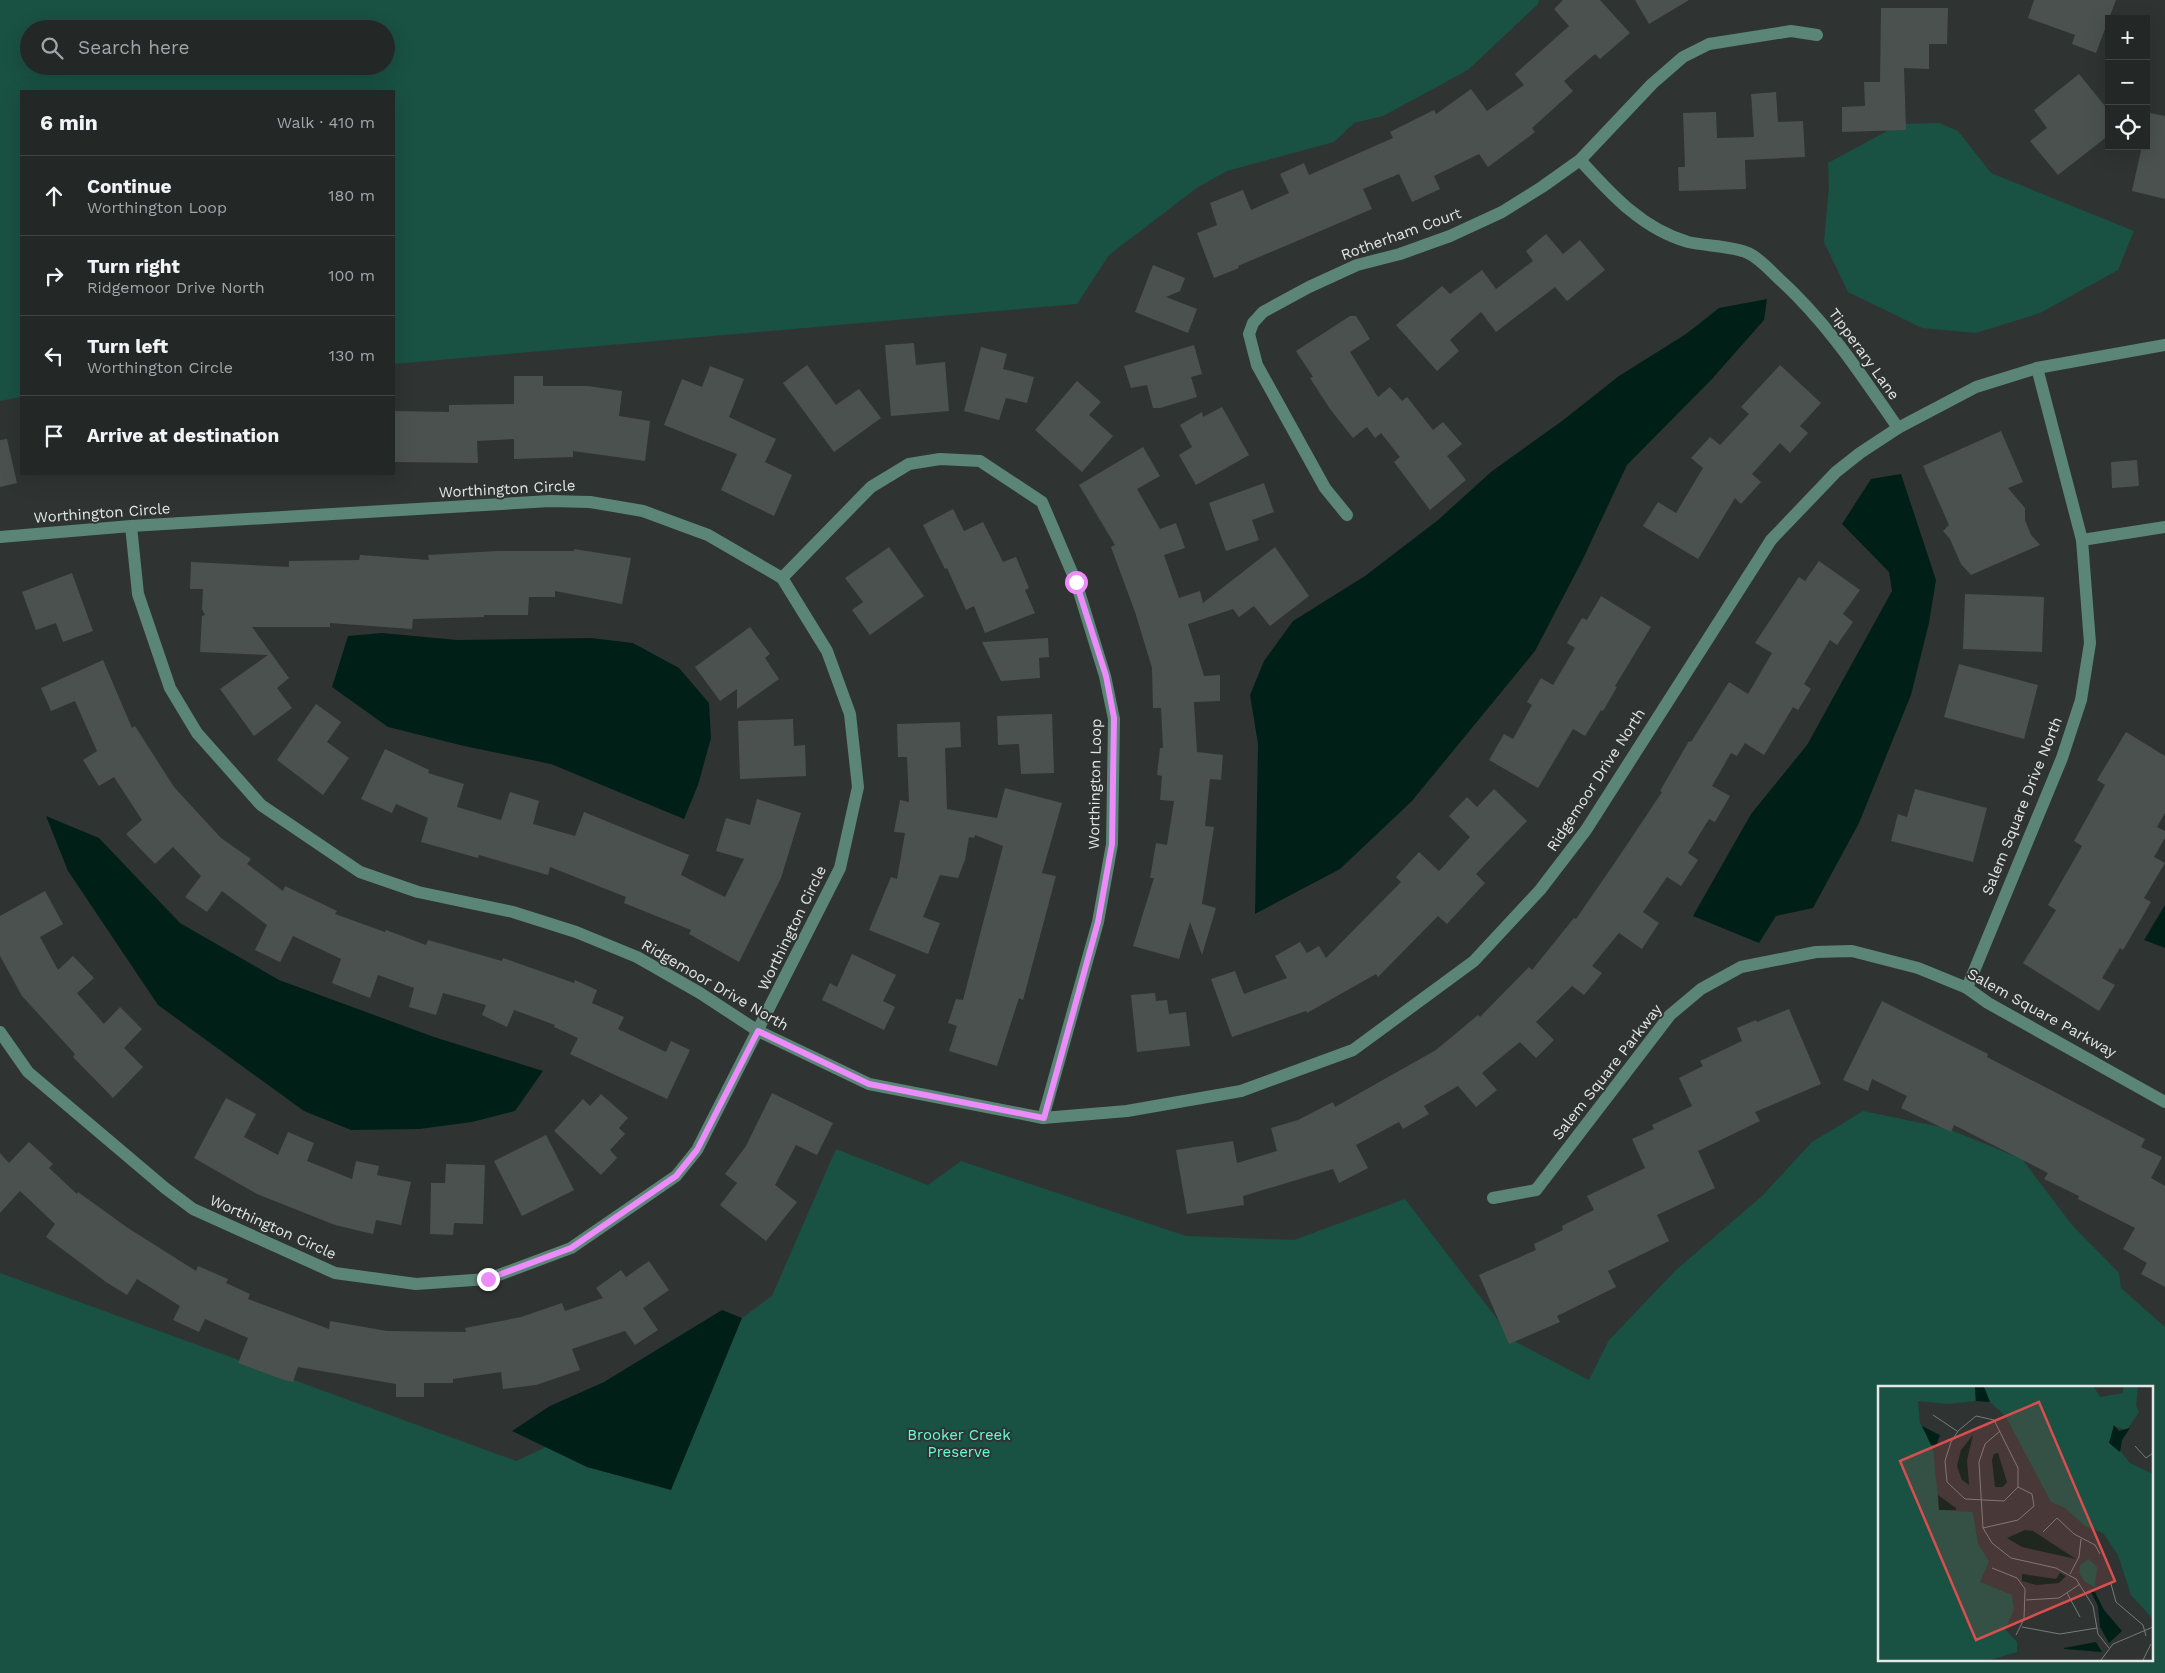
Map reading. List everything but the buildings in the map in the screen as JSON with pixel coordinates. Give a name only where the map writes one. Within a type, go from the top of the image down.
[{"type":"street","name":"Rotherham Court","points":[[1347,515],[1325,488],[1257,365],[1249,334],[1253,323],[1263,312],[1309,287],[1356,266],[1400,254],[1450,236],[1502,212],[1580,160],[1652,84],[1683,57],[1709,44],[1791,31],[1817,35]]},
{"type":"street","name":"Tipperary Lane","points":[[1580,160],[1617,200],[1658,230],[1688,242],[1748,252],[1760,261],[1801,298],[1841,345],[1898,428]]},
{"type":"street","name":"Ridgemoor Drive North","points":[[131,526],[138,594],[170,688],[197,733],[261,805],[360,872],[418,892],[513,912],[576,932],[637,957],[700,993],[758,1031],[869,1084],[1044,1118],[1127,1111],[1240,1091],[1353,1050],[1474,961],[1540,890],[1586,830],[1771,540],[1836,472],[1860,453],[1898,428],[1976,387],[2037,368],[2165,345]]},
{"type":"street","name":"Salem Square Drive North","points":[[1967,988],[2062,758],[2081,700],[2090,643],[2082,540],[2037,368]]},
{"type":"street","name":"Worthington Loop","points":[[782,578],[870,487],[909,464],[940,459],[980,461],[1042,502],[1076,582],[1106,676],[1114,718],[1112,844],[1098,922],[1044,1118]]},
{"type":"street","name":"Worthington Circle","points":[[0,537],[131,526],[550,501],[590,502],[643,510],[708,535],[782,578],[827,651],[850,714],[858,787],[840,868],[697,1150],[676,1176],[571,1248],[488,1279],[416,1284],[336,1273],[193,1209],[165,1188],[28,1072],[0,1032]]},
{"type":"street","points":[[2082,540],[2165,528]]},
{"type":"street","name":"Salem Square Parkway","points":[[1493,1198],[1536,1190],[1670,1015],[1701,989],[1741,968],[1816,952],[1852,951],[1918,968],[1967,988],[1988,1003],[2165,1102]]},
{"type":"green space","points":[[0,0],[1539,0],[1538,4],[1468,70],[1383,116],[1354,123],[1334,142],[1227,171],[1198,187],[1109,255],[1077,304],[395,364],[395,90],[20,90],[20,397],[0,401]]},
{"type":"green space","points":[[1939,123],[1958,131],[1991,173],[2134,231],[2118,270],[2040,313],[1976,333],[1922,328],[1848,292],[1824,242],[1829,187],[1828,163],[1900,124]]},
{"type":"green space","name":"Brooker Creek Preserve","points":[[1863,1111],[1946,1128],[2022,1159],[2072,1225],[2119,1273],[2121,1288],[2165,1327],[2165,1673],[0,1673],[0,1273],[516,1461],[546,1447],[587,1467],[671,1489],[742,1318],[772,1296],[836,1149],[928,1185],[961,1161],[1186,1236],[1294,1240],[1405,1199],[1514,1341],[1589,1380],[1609,1340],[1676,1270],[1762,1196],[1812,1142]]},
{"type":"shaded area","points":[[1767,299],[1764,320],[1712,379],[1627,465],[1582,561],[1535,651],[1412,801],[1340,869],[1255,914],[1258,744],[1250,695],[1264,661],[1293,621],[1365,576],[1438,520],[1491,472],[1562,421],[1619,376],[1686,334],[1719,308]]},
{"type":"shaded area","points":[[1901,474],[1936,580],[1929,623],[1911,695],[1859,823],[1813,908],[1776,916],[1759,943],[1693,916],[1751,814],[1807,745],[1892,591],[1889,572],[1842,524],[1871,479]]},
{"type":"shaded area","points":[[382,633],[457,640],[591,638],[633,643],[679,668],[709,703],[711,738],[698,785],[684,819],[551,764],[464,746],[388,727],[332,687],[348,636]]},
{"type":"shaded area","points":[[46,816],[99,838],[180,923],[279,980],[434,1037],[543,1071],[515,1111],[472,1122],[419,1129],[351,1130],[304,1111],[158,1005],[68,871]]},
{"type":"shaded area","points":[[2165,905],[2165,948],[2144,940]]},
{"type":"shaded area","points":[[722,1310],[742,1318],[671,1490],[587,1467],[512,1431],[550,1406],[604,1382]]},
{"type":"route","points":[[488,1279],[571,1248],[676,1176],[697,1150],[758,1031],[869,1084],[1044,1118],[1098,922],[1112,844],[1114,718],[1106,676],[1076,582]]}]
